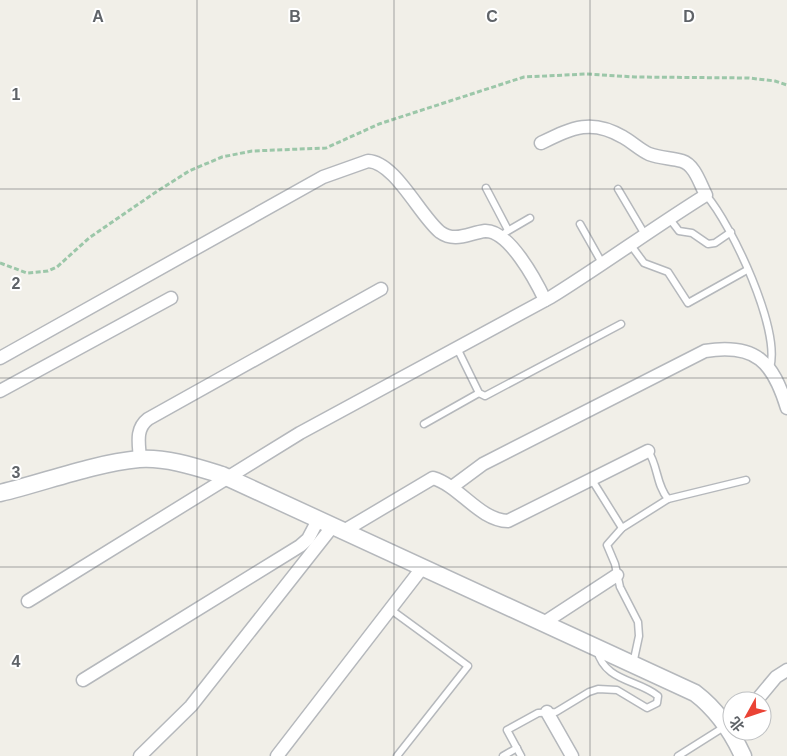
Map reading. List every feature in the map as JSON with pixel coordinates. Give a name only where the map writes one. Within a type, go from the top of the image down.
[{"type":"street","points":[[28,601],[300,433],[545,300],[644,233],[706,195],[690,166],[682,161],[659,158],[646,153],[605,128],[594,126],[572,128],[541,143]]},
{"type":"street","points":[[0,358],[323,177],[368,161],[376,162],[390,174],[441,232],[455,237],[484,231],[505,234],[528,268],[545,300]]},
{"type":"street","points":[[140,459],[139,431],[142,424],[148,419],[382,289]]},
{"type":"street","points":[[0,391],[171,298]]},
{"type":"street","points":[[452,487],[483,464],[706,351],[741,351],[752,354],[770,368],[776,378],[787,408]]},
{"type":"street","points":[[83,680],[300,546],[308,539],[427,480],[438,480],[452,487],[493,517],[508,521],[648,451]]},
{"type":"street","points":[[0,493],[63,475],[140,459],[192,466],[226,477],[695,694],[707,702],[722,717]]},
{"type":"street","points":[[140,756],[191,706],[331,526]]},
{"type":"street","points":[[277,756],[422,568]]},
{"type":"street","points":[[542,624],[617,575]]},
{"type":"street","points":[[764,691],[776,676],[787,670]]},
{"type":"street","points":[[547,712],[572,756]]},
{"type":"street","points":[[736,741],[743,756]]},
{"type":"lane","points":[[486,188],[505,234],[530,218]]},
{"type":"lane","points":[[618,189],[644,233]]},
{"type":"lane","points":[[706,195],[731,232],[769,332],[773,356],[770,368]]},
{"type":"lane","points":[[669,218],[679,231],[692,233],[708,244],[715,243],[731,232]]},
{"type":"lane","points":[[580,224],[602,263]]},
{"type":"lane","points":[[630,244],[644,263],[668,272],[688,303],[746,270]]},
{"type":"lane","points":[[456,348],[480,393],[486,396],[621,324]]},
{"type":"lane","points":[[424,424],[480,393]]},
{"type":"lane","points":[[648,451],[654,458],[662,492],[668,499]]},
{"type":"lane","points":[[592,480],[622,528]]},
{"type":"lane","points":[[633,666],[638,636],[638,622],[620,587],[607,545],[622,528],[668,499],[746,480]]},
{"type":"lane","points":[[390,609],[468,666],[397,756]]},
{"type":"lane","points":[[521,756],[507,730],[538,713],[556,712],[589,692],[598,689],[617,690],[646,708],[657,703],[658,696],[652,691],[615,675],[600,661],[597,649]]},
{"type":"lane","points":[[678,756],[722,728]]},
{"type":"lane","points":[[503,756],[517,748]]},
{"type":"path","points":[[0,263],[27,273],[48,271],[57,267],[89,238],[148,198],[189,172],[222,156],[252,151],[326,148],[380,124],[524,77],[586,74],[644,78],[749,78],[775,81],[787,85]]}]
